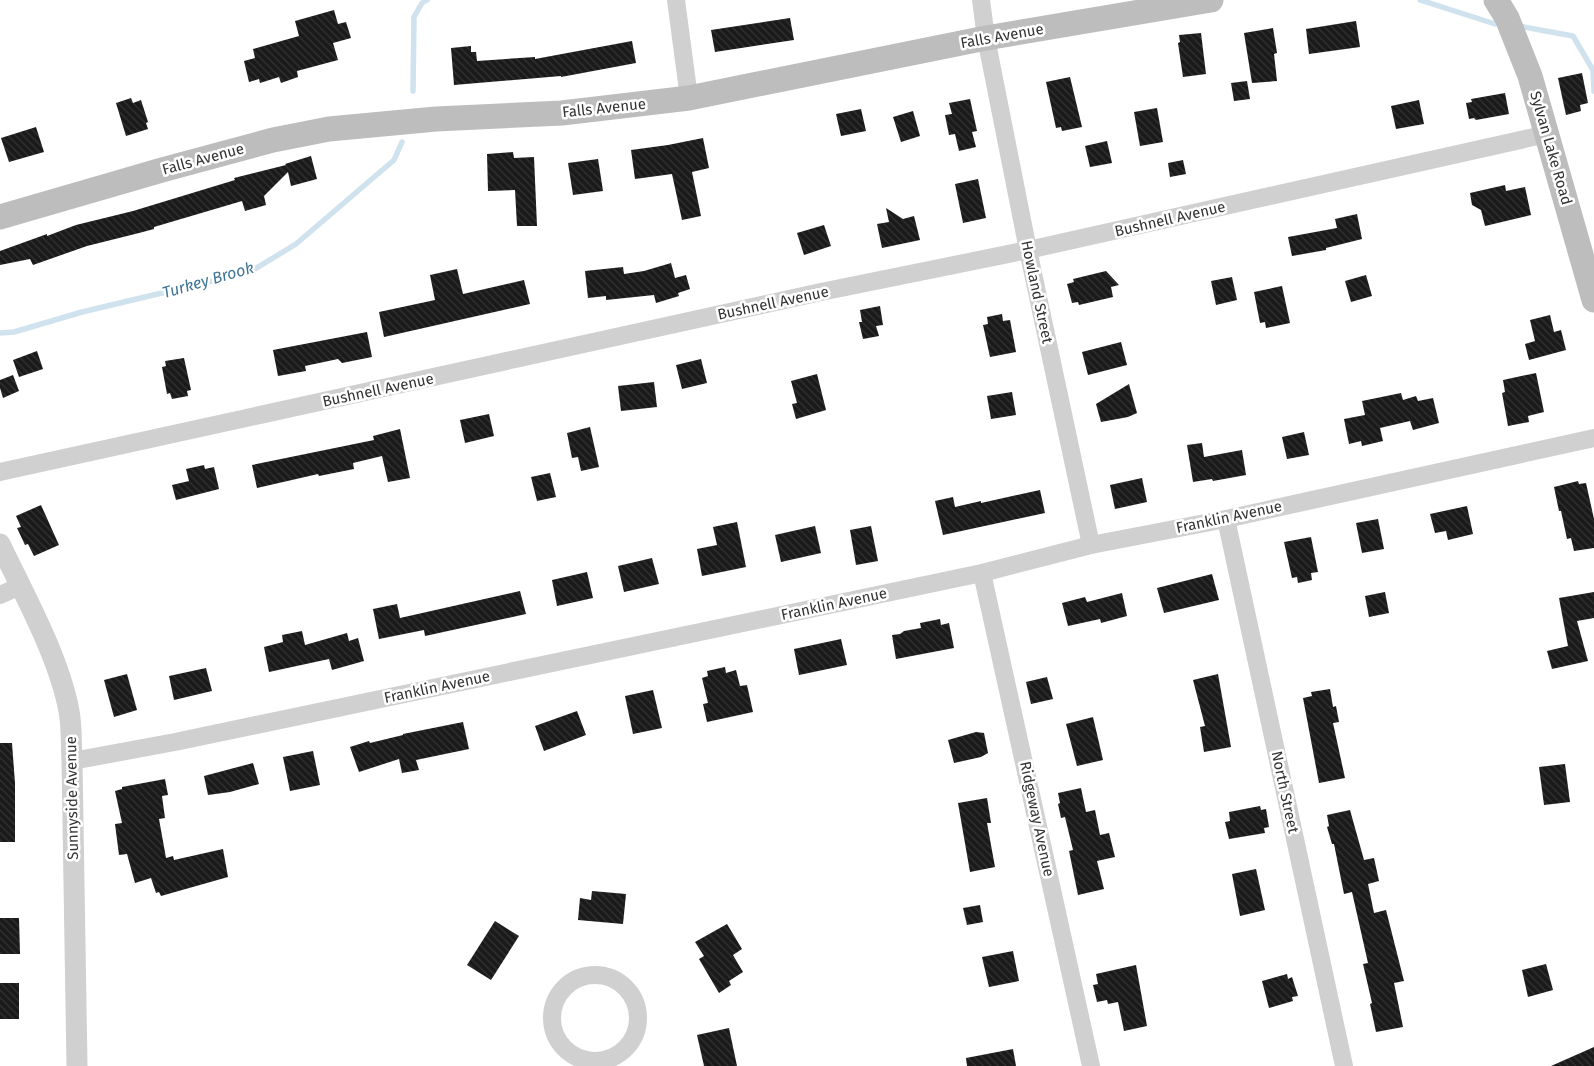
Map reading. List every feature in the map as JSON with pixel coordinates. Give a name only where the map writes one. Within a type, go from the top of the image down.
[{"type":"main road","name":"Falls Avenue","points":[[0,217],[172,167],[273,140],[329,129],[436,120],[562,113],[689,98],[986,38],[1211,0]]},
{"type":"main road","name":"Sylvan Lake Road","points":[[1496,0],[1506,18],[1530,76],[1594,300]]},
{"type":"street","points":[[676,0],[689,98]]},
{"type":"street","name":"Howland Street","points":[[981,0],[986,38],[1028,250],[1091,545]]},
{"type":"street","name":"Bushnell Avenue","points":[[0,472],[821,292],[1028,250],[1547,134]]},
{"type":"street","name":"Franklin Avenue","points":[[72,761],[185,740],[982,573],[1091,545],[1226,519],[1594,438]]},
{"type":"street","name":"North Street","points":[[1226,519],[1344,1066]]},
{"type":"street","name":"Sunnyside Avenue","points":[[0,544],[57,672],[69,712],[72,761],[77,1066]]},
{"type":"street","name":"Ridgeway Avenue","points":[[982,573],[1091,1066]]},
{"type":"street","points":[[0,595],[20,586]]},
{"type":"street","points":[[589,975],[603,975],[616,979],[627,988],[634,998],[638,1018],[634,1036],[620,1061],[590,1061],[577,1057],[566,1049],[557,1038],[553,1025],[552,1011],[556,998],[565,987],[576,979],[589,975]]},
{"type":"building","points":[[334,10],[338,24],[346,22],[351,38],[333,43],[338,60],[297,71],[298,77],[281,83],[279,77],[260,83],[259,79],[249,82],[244,61],[255,58],[253,49],[299,36],[295,21]]},
{"type":"building","points":[[790,18],[794,40],[715,52],[711,30]]},
{"type":"building","points":[[1356,21],[1360,47],[1309,54],[1306,29]]},
{"type":"building","points":[[1273,28],[1277,53],[1274,54],[1277,81],[1252,83],[1244,33]]},
{"type":"building","points":[[1201,33],[1206,74],[1183,77],[1178,43],[1180,42],[1179,35]]},
{"type":"building","points":[[632,41],[636,63],[561,77],[454,85],[451,48],[471,46],[471,52],[476,52],[477,61],[535,57],[535,59]]},
{"type":"building","points":[[1582,73],[1588,103],[1580,105],[1581,111],[1566,115],[1558,78]]},
{"type":"building","points":[[1070,77],[1082,127],[1062,131],[1061,127],[1056,128],[1046,82]]},
{"type":"building","points":[[1247,81],[1250,99],[1234,101],[1231,83]]},
{"type":"building","points":[[1505,93],[1509,114],[1476,120],[1474,118],[1469,119],[1466,103],[1472,102],[1471,99]]},
{"type":"building","points":[[131,98],[133,103],[141,100],[148,122],[146,123],[148,129],[126,136],[116,103]]},
{"type":"building","points":[[970,99],[977,131],[972,132],[976,147],[959,151],[955,134],[949,135],[945,115],[952,114],[949,103]]},
{"type":"building","points":[[1419,100],[1424,124],[1396,129],[1391,106]]},
{"type":"building","points":[[1157,108],[1163,142],[1140,146],[1134,112]]},
{"type":"building","points":[[861,109],[866,131],[841,136],[836,114]]},
{"type":"building","points":[[913,111],[920,136],[901,142],[893,117]]},
{"type":"building","points":[[36,127],[44,152],[9,162],[1,138]]},
{"type":"building","points":[[703,138],[709,168],[692,172],[701,216],[682,220],[672,174],[635,179],[631,150]]},
{"type":"building","points":[[1107,141],[1112,163],[1090,167],[1085,146]]},
{"type":"building","points":[[513,152],[514,158],[534,157],[537,226],[517,226],[515,190],[488,191],[487,154]]},
{"type":"building","points":[[311,156],[317,179],[291,186],[288,172],[264,196],[266,205],[245,211],[242,201],[154,227],[154,229],[87,246],[33,265],[30,259],[0,265],[0,251],[47,234],[47,236],[76,225],[133,211],[235,180],[234,178],[286,165]]},
{"type":"building","points":[[598,159],[603,191],[573,195],[568,163]]},
{"type":"building","points":[[1183,160],[1186,174],[1170,177],[1168,163]]},
{"type":"building","points":[[978,179],[986,218],[963,223],[955,184]]},
{"type":"building","points":[[1505,185],[1506,191],[1525,187],[1531,215],[1485,226],[1481,210],[1472,205],[1470,193]]},
{"type":"building","points":[[886,208],[903,219],[914,216],[920,240],[882,248],[877,224],[889,222]]},
{"type":"building","points":[[1357,214],[1362,239],[1326,248],[1326,250],[1292,256],[1288,237],[1337,228],[1335,219]]},
{"type":"building","points":[[824,225],[831,246],[804,255],[797,233]]},
{"type":"building","points":[[671,263],[675,278],[686,275],[690,289],[678,293],[679,296],[656,303],[654,295],[606,300],[606,296],[588,298],[585,271],[623,267],[624,274],[644,271]]},
{"type":"building","points":[[457,269],[463,294],[524,280],[530,304],[384,337],[379,312],[435,300],[430,275]]},
{"type":"building","points":[[1106,271],[1119,285],[1111,287],[1113,297],[1079,305],[1078,302],[1072,303],[1067,284],[1074,282],[1073,279]]},
{"type":"building","points":[[1366,275],[1372,296],[1351,302],[1345,281]]},
{"type":"building","points":[[1232,277],[1237,300],[1216,305],[1211,281]]},
{"type":"building","points":[[1282,286],[1290,323],[1266,328],[1265,322],[1260,323],[1254,292]]},
{"type":"building","points":[[880,306],[883,325],[876,326],[879,336],[863,339],[859,322],[862,322],[860,310]]},
{"type":"building","points":[[1002,314],[1003,321],[1010,320],[1016,352],[990,357],[983,325],[988,324],[987,317]]},
{"type":"building","points":[[1550,315],[1554,332],[1561,330],[1566,350],[1529,360],[1525,344],[1535,341],[1530,320]]},
{"type":"building","points":[[367,332],[372,357],[342,363],[338,359],[305,366],[306,371],[278,376],[273,350]]},
{"type":"building","points":[[1121,342],[1127,365],[1088,375],[1082,352]]},
{"type":"building","points":[[37,351],[43,369],[19,377],[13,360]]},
{"type":"building","points":[[184,358],[191,390],[187,391],[188,396],[172,399],[170,393],[167,394],[162,367],[166,366],[165,361]]},
{"type":"building","points":[[701,359],[707,383],[682,389],[676,365]]},
{"type":"building","points":[[1536,373],[1544,412],[1528,416],[1529,422],[1508,426],[1502,393],[1505,392],[1503,380]]},
{"type":"building","points":[[817,374],[826,410],[796,419],[792,404],[797,403],[791,381]]},
{"type":"building","points":[[13,375],[19,391],[3,398],[0,380]]},
{"type":"building","points":[[654,382],[657,407],[621,411],[618,386]]},
{"type":"building","points":[[1129,384],[1137,413],[1128,417],[1101,422],[1096,404]]},
{"type":"building","points":[[1012,392],[1016,415],[991,419],[987,396]]},
{"type":"building","points":[[1401,393],[1403,400],[1416,396],[1418,401],[1433,398],[1439,423],[1413,430],[1410,421],[1380,428],[1383,441],[1362,446],[1361,441],[1349,444],[1344,419],[1365,415],[1362,401]]},
{"type":"building","points":[[489,414],[494,436],[465,443],[460,420]]},
{"type":"building","points":[[590,427],[599,467],[581,471],[578,457],[572,458],[567,433]]},
{"type":"building","points":[[400,429],[410,478],[388,482],[382,456],[353,463],[354,469],[319,476],[318,474],[257,488],[252,465],[374,440],[373,436]]},
{"type":"building","points":[[1304,432],[1309,455],[1287,459],[1282,437]]},
{"type":"building","points":[[1202,443],[1204,457],[1242,450],[1246,475],[1213,481],[1212,479],[1193,482],[1187,445]]},
{"type":"building","points":[[204,465],[205,469],[214,467],[219,489],[176,500],[172,485],[189,481],[186,469]]},
{"type":"building","points":[[550,473],[556,497],[537,501],[531,477]]},
{"type":"building","points":[[1142,478],[1147,502],[1115,509],[1110,485]]},
{"type":"building","points":[[1578,481],[1579,484],[1586,483],[1594,519],[1594,548],[1574,551],[1571,538],[1567,539],[1554,487]]},
{"type":"building","points":[[1040,490],[1045,513],[943,535],[935,501],[953,497],[955,507]]},
{"type":"building","points":[[41,505],[59,545],[34,556],[28,544],[25,545],[17,528],[21,527],[16,516]]},
{"type":"building","points":[[1467,506],[1473,534],[1448,540],[1446,531],[1435,533],[1430,514]]},
{"type":"building","points":[[1378,519],[1384,549],[1362,553],[1356,523]]},
{"type":"building","points":[[737,522],[746,567],[702,576],[697,549],[717,545],[713,527]]},
{"type":"building","points":[[815,526],[821,553],[781,562],[775,535]]},
{"type":"building","points":[[871,526],[878,561],[856,565],[850,530]]},
{"type":"building","points":[[1311,537],[1318,572],[1311,573],[1312,580],[1298,583],[1297,577],[1292,578],[1284,542]]},
{"type":"building","points":[[652,558],[659,584],[624,592],[618,566]]},
{"type":"building","points":[[587,572],[593,598],[557,606],[552,580]]},
{"type":"building","points":[[1212,574],[1219,600],[1164,613],[1157,588]]},
{"type":"building","points":[[520,591],[526,614],[425,636],[424,630],[379,639],[373,609],[397,604],[400,618]]},
{"type":"building","points":[[1385,592],[1389,613],[1369,617],[1365,596]]},
{"type":"building","points":[[1594,592],[1594,618],[1577,621],[1588,661],[1552,669],[1547,651],[1568,646],[1559,598]]},
{"type":"building","points":[[1122,593],[1127,616],[1101,623],[1100,619],[1068,626],[1062,603],[1085,597],[1087,602]]},
{"type":"building","points":[[940,619],[941,625],[949,623],[954,648],[896,659],[892,635],[921,628],[920,623]]},
{"type":"building","points":[[302,631],[305,645],[347,633],[349,641],[358,638],[364,661],[332,670],[329,659],[269,672],[264,647],[283,642],[282,635]]},
{"type":"building","points":[[841,639],[847,665],[799,675],[794,649]]},
{"type":"building","points":[[725,667],[726,673],[736,670],[740,686],[747,685],[753,712],[707,722],[703,704],[708,703],[702,678],[708,676],[707,671]]},
{"type":"building","points":[[206,668],[212,691],[174,700],[169,676]]},
{"type":"building","points":[[127,674],[137,710],[114,717],[104,680]]},
{"type":"building","points":[[1218,674],[1231,747],[1204,752],[1200,727],[1205,726],[1193,680]]},
{"type":"building","points":[[1047,677],[1053,699],[1031,704],[1026,682]]},
{"type":"building","points":[[1330,689],[1333,707],[1336,706],[1339,722],[1333,723],[1345,778],[1319,783],[1303,698],[1312,696],[1311,692]]},
{"type":"building","points":[[653,690],[662,728],[633,734],[625,696]]},
{"type":"building","points":[[577,711],[586,735],[544,751],[535,726]]},
{"type":"building","points":[[1093,717],[1103,760],[1077,766],[1066,724]]},
{"type":"building","points":[[463,722],[469,749],[416,760],[419,770],[402,773],[399,759],[359,772],[350,747],[369,741],[370,743],[403,734]]},
{"type":"building","points":[[976,732],[984,733],[988,753],[981,757],[954,763],[948,740]]},
{"type":"building","points":[[0,743],[12,743],[15,783],[15,842],[0,842]]},
{"type":"building","points":[[313,751],[320,785],[290,791],[283,757]]},
{"type":"building","points":[[253,763],[259,784],[230,792],[208,795],[204,776]]},
{"type":"building","points":[[1565,764],[1570,802],[1544,805],[1539,767]]},
{"type":"building","points":[[165,779],[168,795],[162,796],[165,818],[159,819],[166,858],[173,856],[174,860],[223,849],[228,877],[161,896],[159,892],[156,893],[151,878],[135,883],[127,854],[119,855],[115,824],[122,823],[115,791],[122,789],[122,787]]},
{"type":"building","points":[[1081,788],[1086,812],[1095,810],[1100,835],[1109,833],[1115,857],[1097,861],[1104,889],[1078,895],[1069,851],[1073,850],[1065,817],[1061,818],[1058,793]]},
{"type":"building","points":[[987,798],[991,823],[987,823],[995,867],[970,872],[958,803]]},
{"type":"building","points":[[1260,806],[1261,810],[1266,809],[1269,827],[1264,828],[1265,833],[1229,839],[1225,822],[1230,821],[1229,812]]},
{"type":"building","points":[[1350,810],[1364,860],[1374,858],[1379,881],[1368,884],[1374,913],[1386,910],[1404,981],[1394,983],[1403,1027],[1376,1032],[1370,1004],[1372,1003],[1363,964],[1368,963],[1352,892],[1344,894],[1334,844],[1332,844],[1327,827],[1329,826],[1327,815]]},
{"type":"building","points":[[1256,869],[1265,910],[1240,916],[1232,874]]},
{"type":"building","points":[[592,891],[626,894],[623,924],[578,920],[580,898],[591,900]]},
{"type":"building","points":[[980,905],[983,922],[967,925],[963,908]]},
{"type":"building","points":[[0,918],[19,918],[20,954],[0,954]]},
{"type":"building","points":[[495,921],[519,936],[491,980],[467,965]]},
{"type":"building","points":[[727,924],[742,949],[733,955],[743,972],[729,981],[731,985],[719,993],[699,959],[704,956],[695,942]]},
{"type":"building","points":[[1013,951],[1019,981],[989,987],[982,957]]},
{"type":"building","points":[[1546,964],[1553,990],[1528,997],[1522,970]]},
{"type":"building","points":[[1136,965],[1147,1026],[1124,1031],[1118,1002],[1108,1004],[1107,1000],[1097,1002],[1093,985],[1098,984],[1096,974]]},
{"type":"building","points":[[1287,974],[1288,979],[1292,977],[1298,996],[1292,997],[1293,1001],[1269,1008],[1262,981]]},
{"type":"building","points":[[0,983],[19,983],[19,1019],[0,1019]]},
{"type":"building","points":[[729,1028],[737,1066],[704,1066],[697,1035]]},
{"type":"building","points":[[1594,1047],[1594,1066],[1551,1066]]},
{"type":"building","points":[[1013,1049],[1016,1066],[967,1066],[966,1058]]},
{"type":"waterway","name":"Turkey Brook","points":[[413,91],[414,17],[422,3],[427,0]]},
{"type":"waterway","name":"Turkey Brook","points":[[1420,0],[1495,24]]},
{"type":"waterway","name":"Turkey Brook","points":[[1519,26],[1573,36],[1593,70],[1594,91]]},
{"type":"waterway","name":"Turkey Brook","points":[[0,333],[14,332],[82,312],[250,272],[296,244],[394,160],[402,142]]}]
